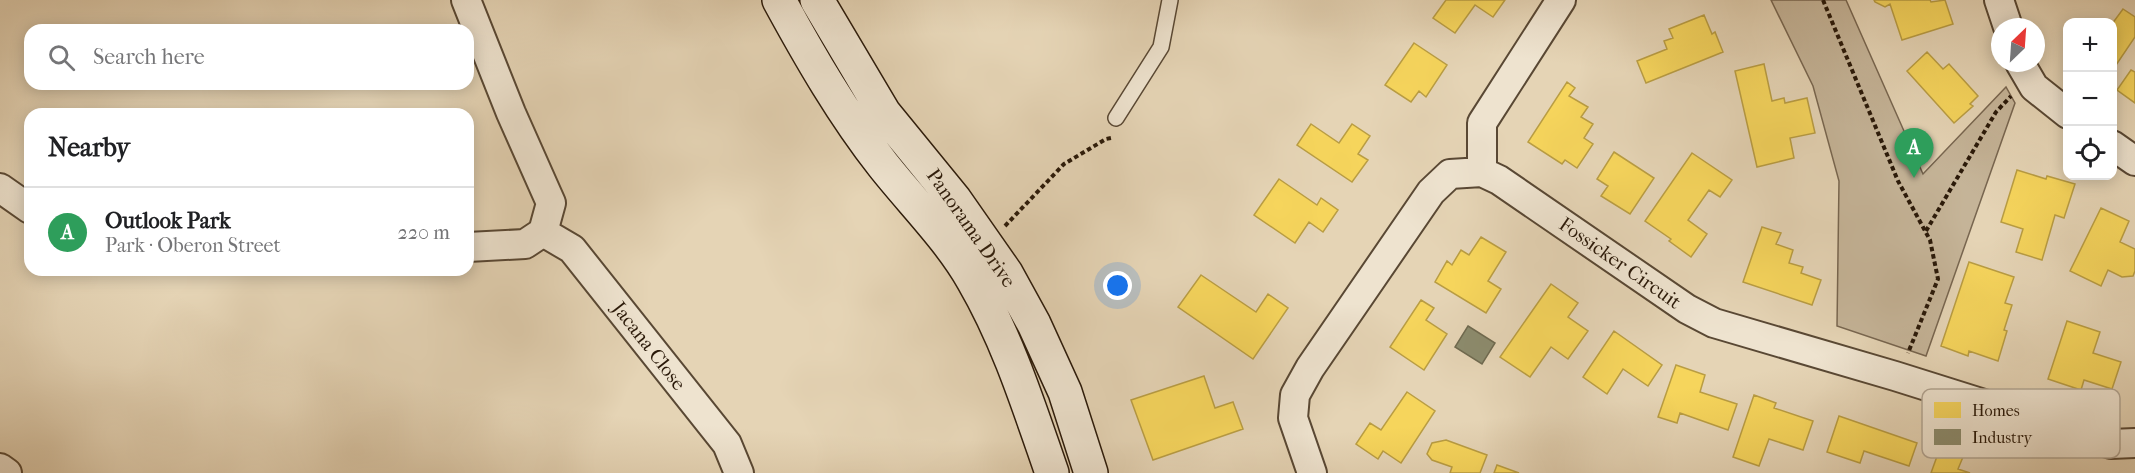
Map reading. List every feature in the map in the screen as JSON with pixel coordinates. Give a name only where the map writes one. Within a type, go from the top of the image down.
[{"type":"street","points":[[466,0],[510,112],[550,203],[543,232],[525,244],[474,247]]},
{"type":"street","name":"Panorama Drive","points":[[779,0],[841,106],[882,164],[939,232],[973,279],[1016,368],[1052,473]]},
{"type":"street","name":"Panorama Drive","points":[[817,0],[884,113],[955,200],[1006,273],[1034,324],[1065,392],[1091,473]]},
{"type":"street","points":[[1312,473],[1293,418],[1295,395],[1310,369],[1431,192],[1450,174],[1482,172],[1482,123],[1561,0]]},
{"type":"street","points":[[1999,0],[2005,18]]},
{"type":"street","points":[[2025,72],[2034,87],[2063,111]]},
{"type":"street","points":[[2117,148],[2135,161]]},
{"type":"street","name":"Fossicker Circuit","points":[[1482,172],[1499,180],[1687,309],[1714,323],[1936,389]]},
{"type":"street","points":[[0,188],[24,205]]},
{"type":"street","name":"Jacana Close","points":[[543,232],[572,249],[727,444],[739,473]]},
{"type":"street","name":"Fossicker Circuit","points":[[2120,444],[2135,443]]},
{"type":"street","points":[[0,468],[7,473]]},
{"type":"lane","points":[[1116,118],[1161,47],[1170,0]]},
{"type":"path","points":[[1823,0],[1898,182],[1930,240],[1938,279],[1913,344],[1895,376]]},
{"type":"path","points":[[1926,232],[1996,112],[2023,72]]},
{"type":"path","points":[[986,244],[1064,164],[1106,139],[1116,136]]},
{"type":"shaded area","points":[[1771,0],[1846,0],[1923,174],[2006,87],[2015,103],[1926,356],[1837,326],[1839,181],[1813,86]]},
{"type":"building: Homes","points":[[1446,0],[1505,0],[1493,17],[1475,5],[1455,33],[1433,18]]},
{"type":"building: Homes","points":[[1874,0],[1930,0],[1931,2],[1945,0],[1953,24],[1902,40],[1890,4],[1885,7]]},
{"type":"building: Homes","points":[[2123,9],[2135,17],[2135,37],[2117,64],[2117,18]]},
{"type":"building: Homes","points":[[1704,15],[1712,34],[1715,32],[1723,52],[1646,83],[1637,61],[1667,49],[1664,41],[1673,38],[1669,29]]},
{"type":"building: Homes","points":[[1414,43],[1447,65],[1426,97],[1419,91],[1411,102],[1385,85]]},
{"type":"building: Homes","points":[[1927,52],[1943,69],[1949,64],[1978,96],[1970,104],[1973,106],[1954,123],[1907,71]]},
{"type":"building: Homes","points":[[1764,64],[1772,101],[1784,98],[1785,103],[1807,98],[1815,133],[1790,138],[1794,158],[1757,167],[1735,71]]},
{"type":"building: Homes","points":[[2131,70],[2135,72],[2135,103],[2117,90]]},
{"type":"building: Homes","points":[[1567,82],[1575,88],[1569,96],[1588,107],[1581,117],[1593,124],[1584,138],[1593,144],[1577,168],[1565,160],[1562,164],[1528,142]]},
{"type":"building: Homes","points":[[1311,124],[1339,143],[1352,124],[1370,136],[1358,154],[1368,160],[1352,182],[1297,145]]},
{"type":"building: Homes","points":[[1614,152],[1654,178],[1630,214],[1601,196],[1608,186],[1597,179]]},
{"type":"building: Homes","points":[[1692,153],[1732,180],[1720,197],[1709,190],[1688,220],[1707,234],[1691,257],[1669,241],[1671,239],[1645,221]]},
{"type":"building: Homes","points":[[2017,170],[2046,179],[2047,176],[2075,184],[2064,218],[2055,215],[2042,260],[2016,252],[2023,229],[2001,222]]},
{"type":"building: Homes","points":[[1279,179],[1317,205],[1321,198],[1338,210],[1323,232],[1309,222],[1295,243],[1254,215]]},
{"type":"building: Homes","points":[[2101,208],[2129,221],[2120,242],[2135,249],[2135,271],[2133,276],[2122,277],[2108,270],[2101,286],[2070,271]]},
{"type":"building: Homes","points":[[1762,227],[1781,233],[1776,244],[1793,250],[1789,263],[1803,267],[1801,273],[1821,280],[1812,305],[1743,282]]},
{"type":"building: Homes","points":[[1481,237],[1506,252],[1488,281],[1501,289],[1486,313],[1435,282],[1447,261],[1452,265],[1461,250],[1469,255]]},
{"type":"building: Homes","points":[[1969,262],[2014,277],[2005,303],[2012,305],[1998,361],[1969,351],[1968,356],[1941,346]]},
{"type":"building: Homes","points":[[1201,275],[1256,312],[1268,294],[1288,308],[1253,359],[1178,307]]},
{"type":"building: Homes","points":[[1551,284],[1578,303],[1568,317],[1588,331],[1568,359],[1551,347],[1530,377],[1500,357]]},
{"type":"building: Homes","points":[[1421,300],[1434,308],[1426,320],[1447,334],[1424,370],[1390,347]]},
{"type":"building: Homes","points":[[2067,321],[2100,332],[2093,353],[2121,362],[2112,389],[2084,380],[2081,389],[2078,389],[2048,379]]},
{"type":"building: Homes","points":[[1614,331],[1662,365],[1648,386],[1623,369],[1607,394],[1583,377]]},
{"type":"building: Homes","points":[[1676,365],[1705,375],[1700,392],[1737,404],[1728,430],[1680,413],[1677,423],[1658,417]]},
{"type":"building: Homes","points":[[1204,376],[1215,408],[1233,402],[1243,429],[1153,460],[1131,400]]},
{"type":"building: Homes","points":[[1407,392],[1435,411],[1401,463],[1383,451],[1378,459],[1356,444],[1370,423],[1381,430]]},
{"type":"building: Homes","points":[[1754,395],[1776,403],[1774,408],[1813,421],[1803,450],[1769,439],[1759,466],[1733,457]]},
{"type":"building: Homes","points":[[1839,416],[1917,443],[1909,466],[1864,451],[1860,463],[1827,452]]},
{"type":"building: Homes","points":[[1446,440],[1487,455],[1480,473],[1450,473],[1452,467],[1432,460],[1427,454],[1432,443]]},
{"type":"building: Homes","points":[[1936,458],[1963,458],[1958,469],[1970,473],[1931,473]]},
{"type":"building: Homes","points":[[1497,465],[1519,473],[1494,473]]},
{"type":"building: Industry","points":[[1468,326],[1495,343],[1482,364],[1455,347]]},
{"type":"place","name":"Outlook Park","points":[[1914,178]]}]
